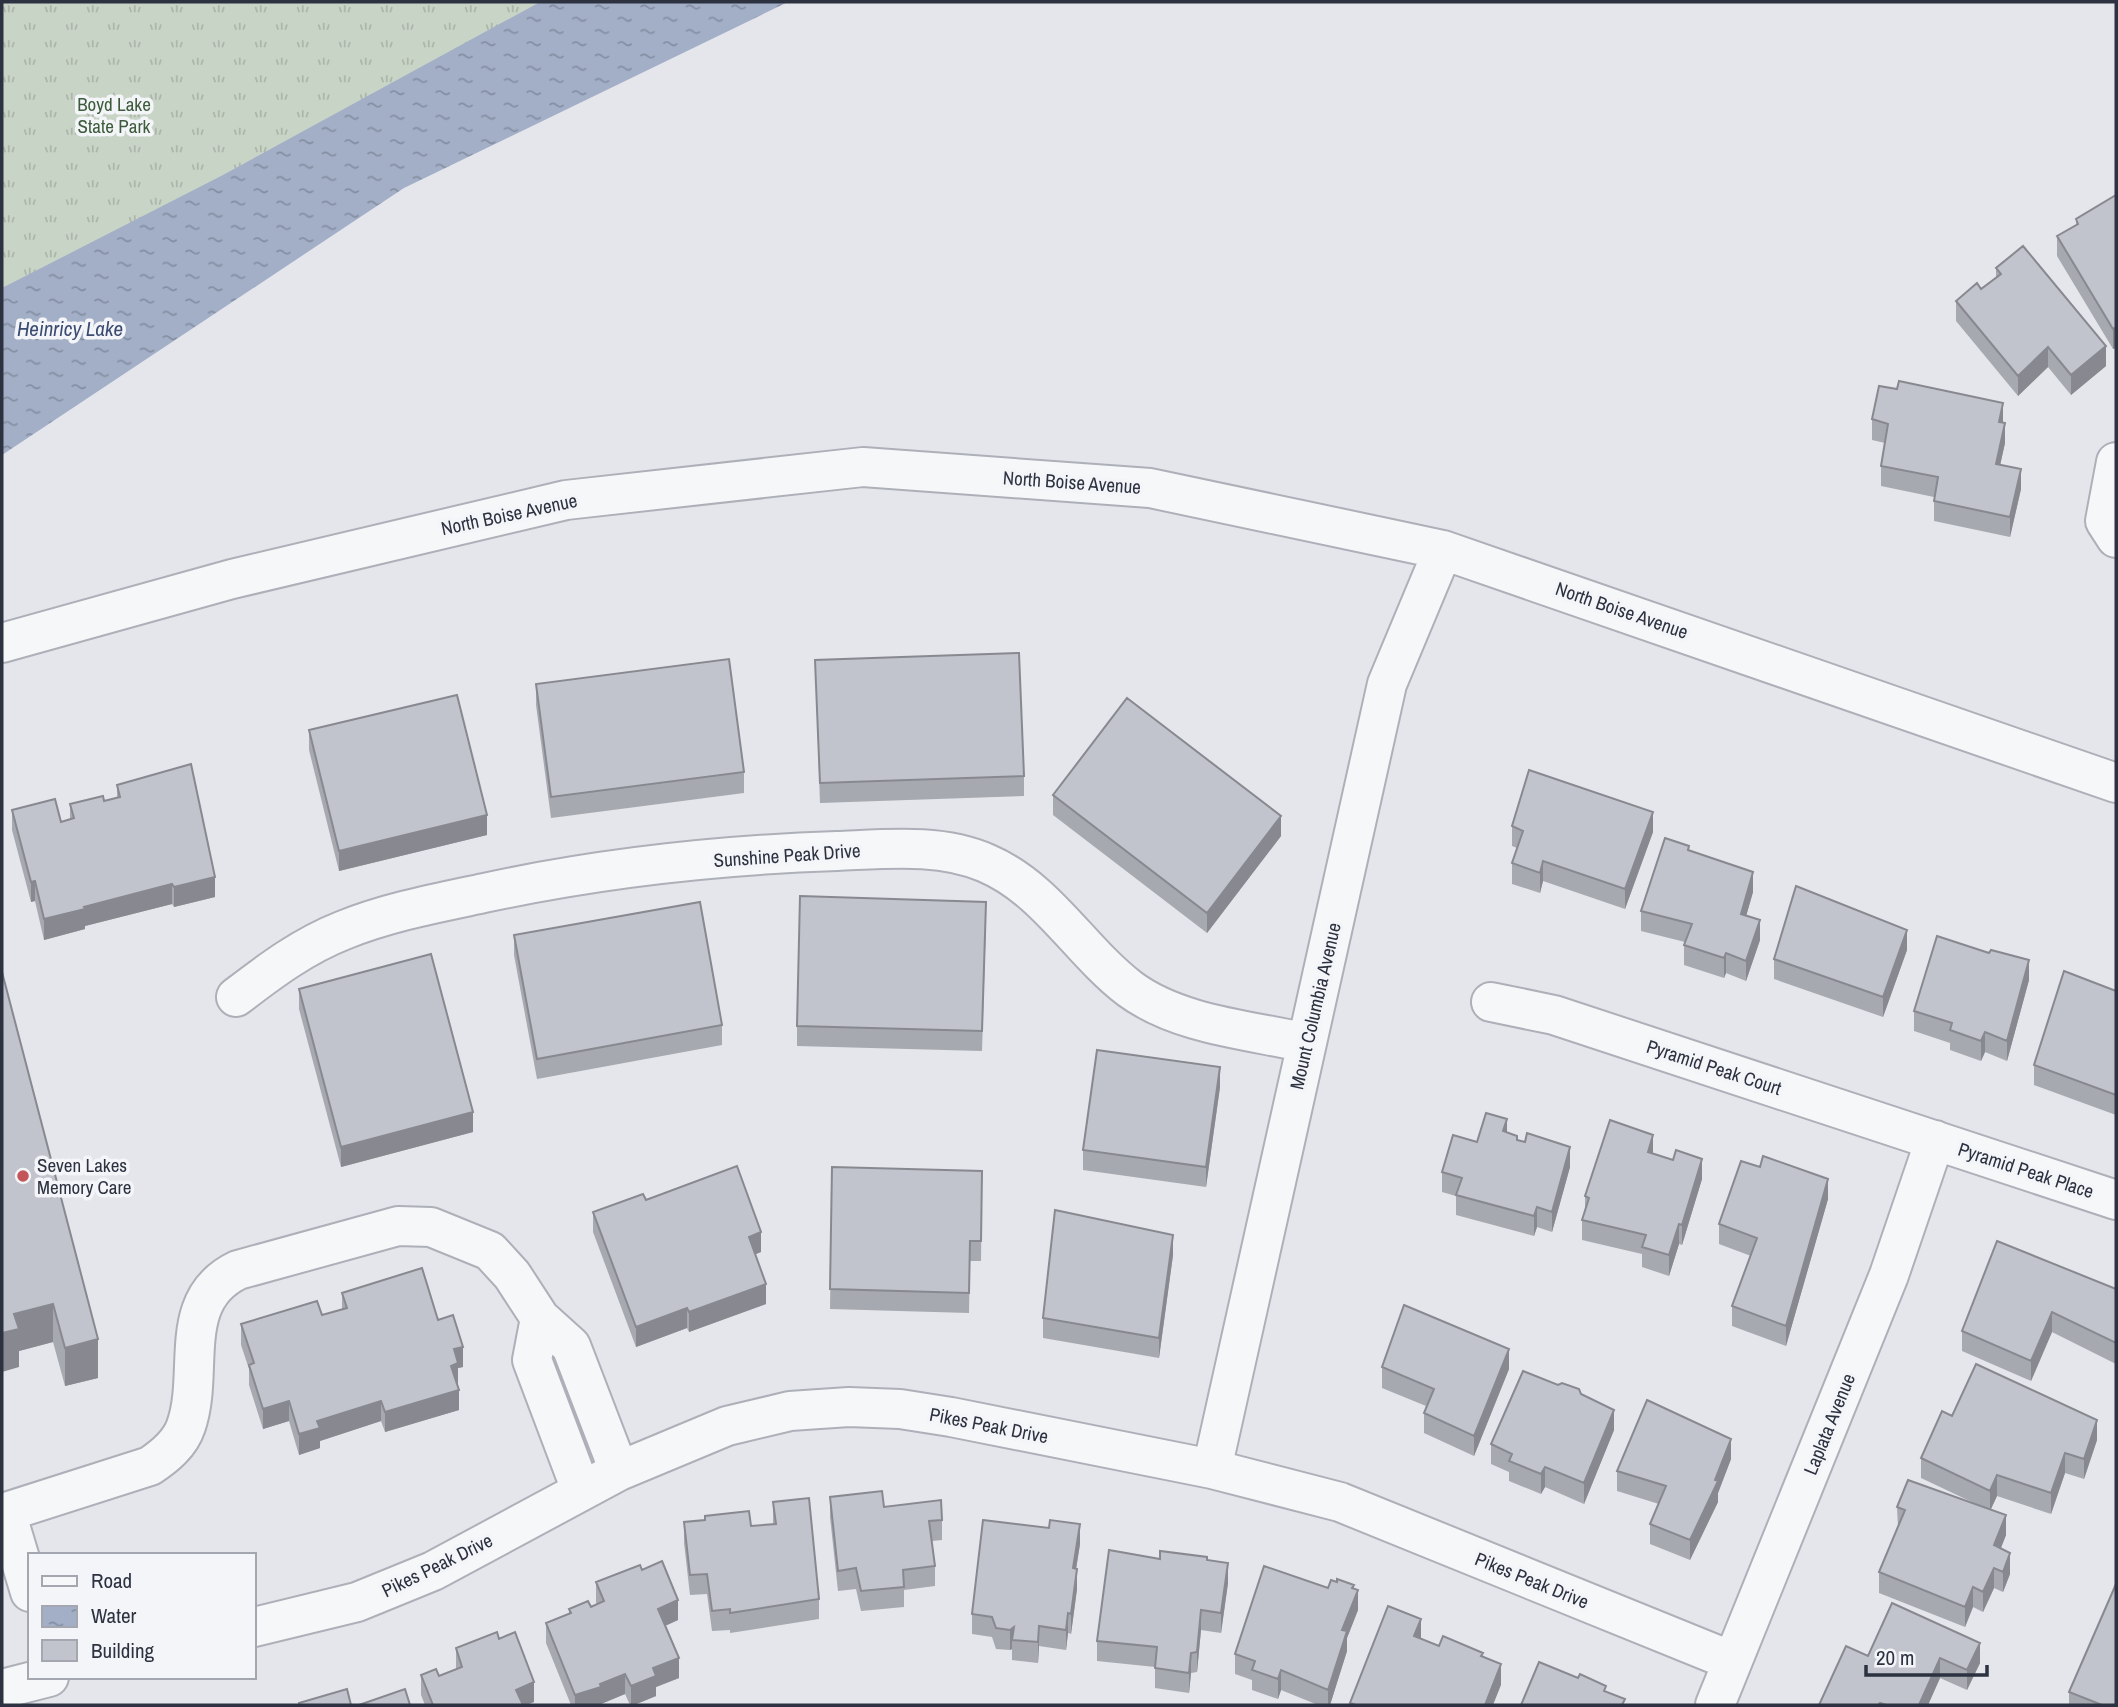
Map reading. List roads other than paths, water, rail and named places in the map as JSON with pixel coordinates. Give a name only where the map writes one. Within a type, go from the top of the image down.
[{"type":"street","points":[[2116,462],[2105,521],[2116,538]]},
{"type":"street","name":"North Boise Avenue","points":[[2,643],[232,579],[566,500],[863,467],[1150,488],[1443,550],[2116,783]]},
{"type":"street","name":"Mount Columbia Avenue","points":[[1212,1469],[1387,684],[1443,550]]},
{"type":"street","name":"Sunshine Peak Drive","points":[[236,998],[317,941],[422,906],[555,878],[658,864],[777,853],[952,851],[987,863],[1019,882],[1052,909],[1129,988],[1153,1003],[1186,1016],[1307,1043]]},
{"type":"street","name":"Pyramid Peak Court","points":[[1490,1002],[1554,1015],[1935,1140]]},
{"type":"street","name":"Pyramid Peak Place","points":[[1935,1140],[2116,1200]]},
{"type":"street","name":"Laplata Avenue","points":[[1715,1705],[1889,1275],[1935,1140]]},
{"type":"street","points":[[28,1586],[4,1512],[150,1466],[169,1453],[185,1429],[190,1409],[199,1313],[208,1292],[221,1278],[238,1270],[375,1230],[398,1226],[431,1227],[490,1251],[512,1275],[540,1318],[572,1346],[619,1471]]},
{"type":"street","points":[[540,1318],[532,1360],[581,1490]]},
{"type":"street","name":"Pikes Peak Drive","points":[[256,1627],[357,1602],[433,1571],[619,1471],[727,1426],[790,1411],[849,1406],[951,1416],[1212,1469],[1340,1502],[1732,1661]]},
{"type":"street","points":[[2,1689],[41,1679]]},
{"type":"street","points":[[55,1679],[63,1705]]},
{"type":"water","name":"Heinricy Lake","points":[[540,2],[788,2],[404,188],[2,455],[2,288],[223,175]]},
{"type":"place","name":"Seven Lakes Memory Care","points":[[23,1176]]},
{"type":"park label","name":"Boyd Lake State Park","points":[[114,115]]}]
